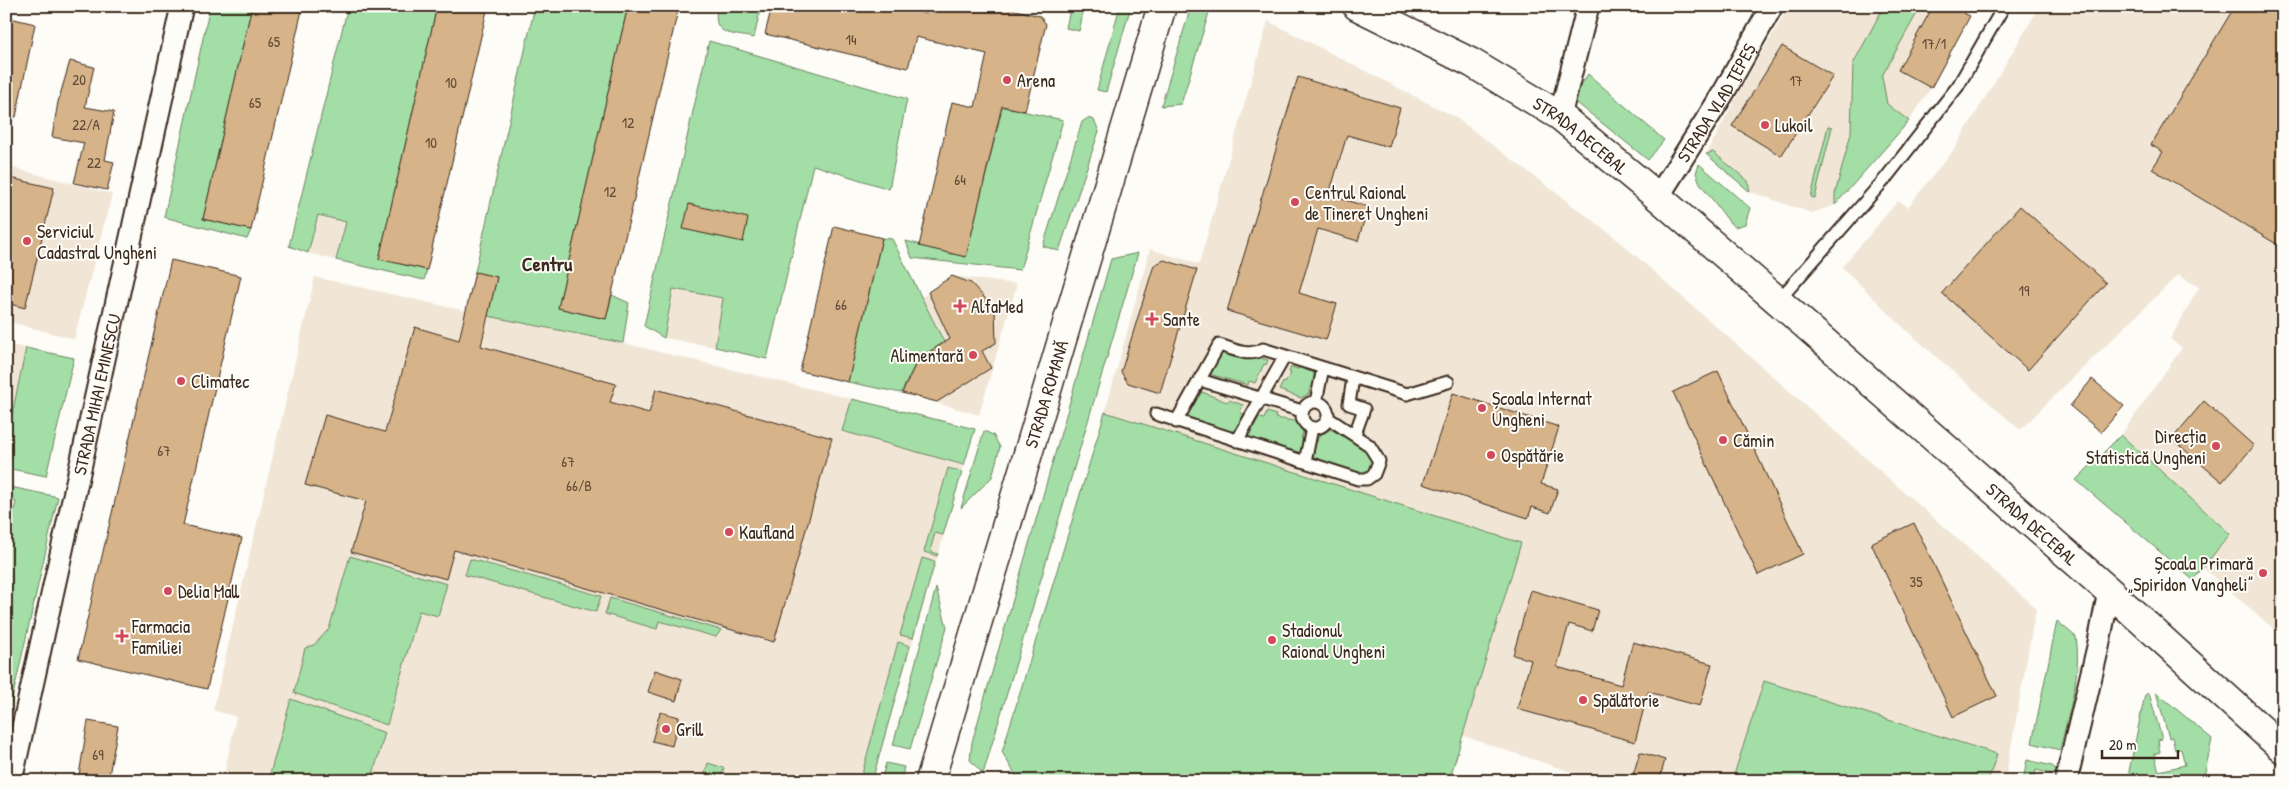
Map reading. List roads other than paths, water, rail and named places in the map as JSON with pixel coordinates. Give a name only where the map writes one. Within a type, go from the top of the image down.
[{"type":"main road","name":"STRADA ROMANĂ","points":[[930,781],[1162,6]]},
{"type":"main road","name":"STRADA DECEBAL","points":[[1357,6],[1472,63],[1560,116],[1658,197],[1778,301],[2109,591],[2283,749]]},
{"type":"street","name":"STRADA MIHAI EMINESCU","points":[[11,781],[182,6]]},
{"type":"street","points":[[1560,116],[1588,6]]},
{"type":"street","name":"STRADA VLAD ŢEPEȘ","points":[[1658,197],[1724,92],[1772,6]]},
{"type":"street","points":[[2066,781],[2098,647],[2109,591]]},
{"type":"lane","points":[[1778,301],[1885,179],[1958,86],[2004,6]]},
{"type":"lane","points":[[1176,422],[1219,345],[1249,354],[1255,354],[1263,349],[1407,394],[1448,382]]},
{"type":"lane","points":[[1237,441],[1284,356]]},
{"type":"lane","points":[[1316,402],[1323,368]]},
{"type":"lane","points":[[1353,378],[1349,404],[1364,409],[1355,434]]},
{"type":"lane","points":[[1200,380],[1302,411]]},
{"type":"lane","points":[[1316,402],[1326,407],[1328,418],[1322,427],[1312,428],[1304,421],[1302,411],[1310,403],[1316,402]]},
{"type":"lane","points":[[1156,414],[1358,479],[1367,479],[1374,474],[1379,461],[1376,453],[1355,434],[1328,418]]},
{"type":"lane","points":[[1305,462],[1312,428]]},
{"type":"place","name":"Arena","points":[[1007,80]]},
{"type":"place","name":"Lukoil","points":[[1765,125]]},
{"type":"place","name":"Centrul Raional de Tineret Ungheni","points":[[1295,202]]},
{"type":"place","name":"Serviciul Cadastral Ungheni","points":[[27,241]]},
{"type":"place","name":"AlfaMed","points":[[960,306]]},
{"type":"place","name":"Sante","points":[[1152,319]]},
{"type":"place","name":"Alimentară","points":[[973,355]]},
{"type":"place","name":"Climatec","points":[[181,381]]},
{"type":"place","name":"Școala Internat Ungheni","points":[[1482,408]]},
{"type":"place","name":"Cămin","points":[[1723,440]]},
{"type":"place","name":"Direcția Statistică Ungheni","points":[[2216,446]]},
{"type":"place","name":"Ospătărie","points":[[1491,455]]},
{"type":"place","name":"Kaufland","points":[[729,532]]},
{"type":"place","name":"Școala Primară „Spiridon Vangheli”","points":[[2263,573]]},
{"type":"place","name":"Delia Mall","points":[[168,591]]},
{"type":"place","name":"Farmacia Familiei","points":[[122,636]]},
{"type":"place","name":"Stadionul Raional Ungheni","points":[[1272,640]]},
{"type":"place","name":"Spălătorie","points":[[1583,700]]},
{"type":"place","name":"Grill","points":[[666,729]]},
{"type":"district","name":"Centru","points":[[547,263]]}]
